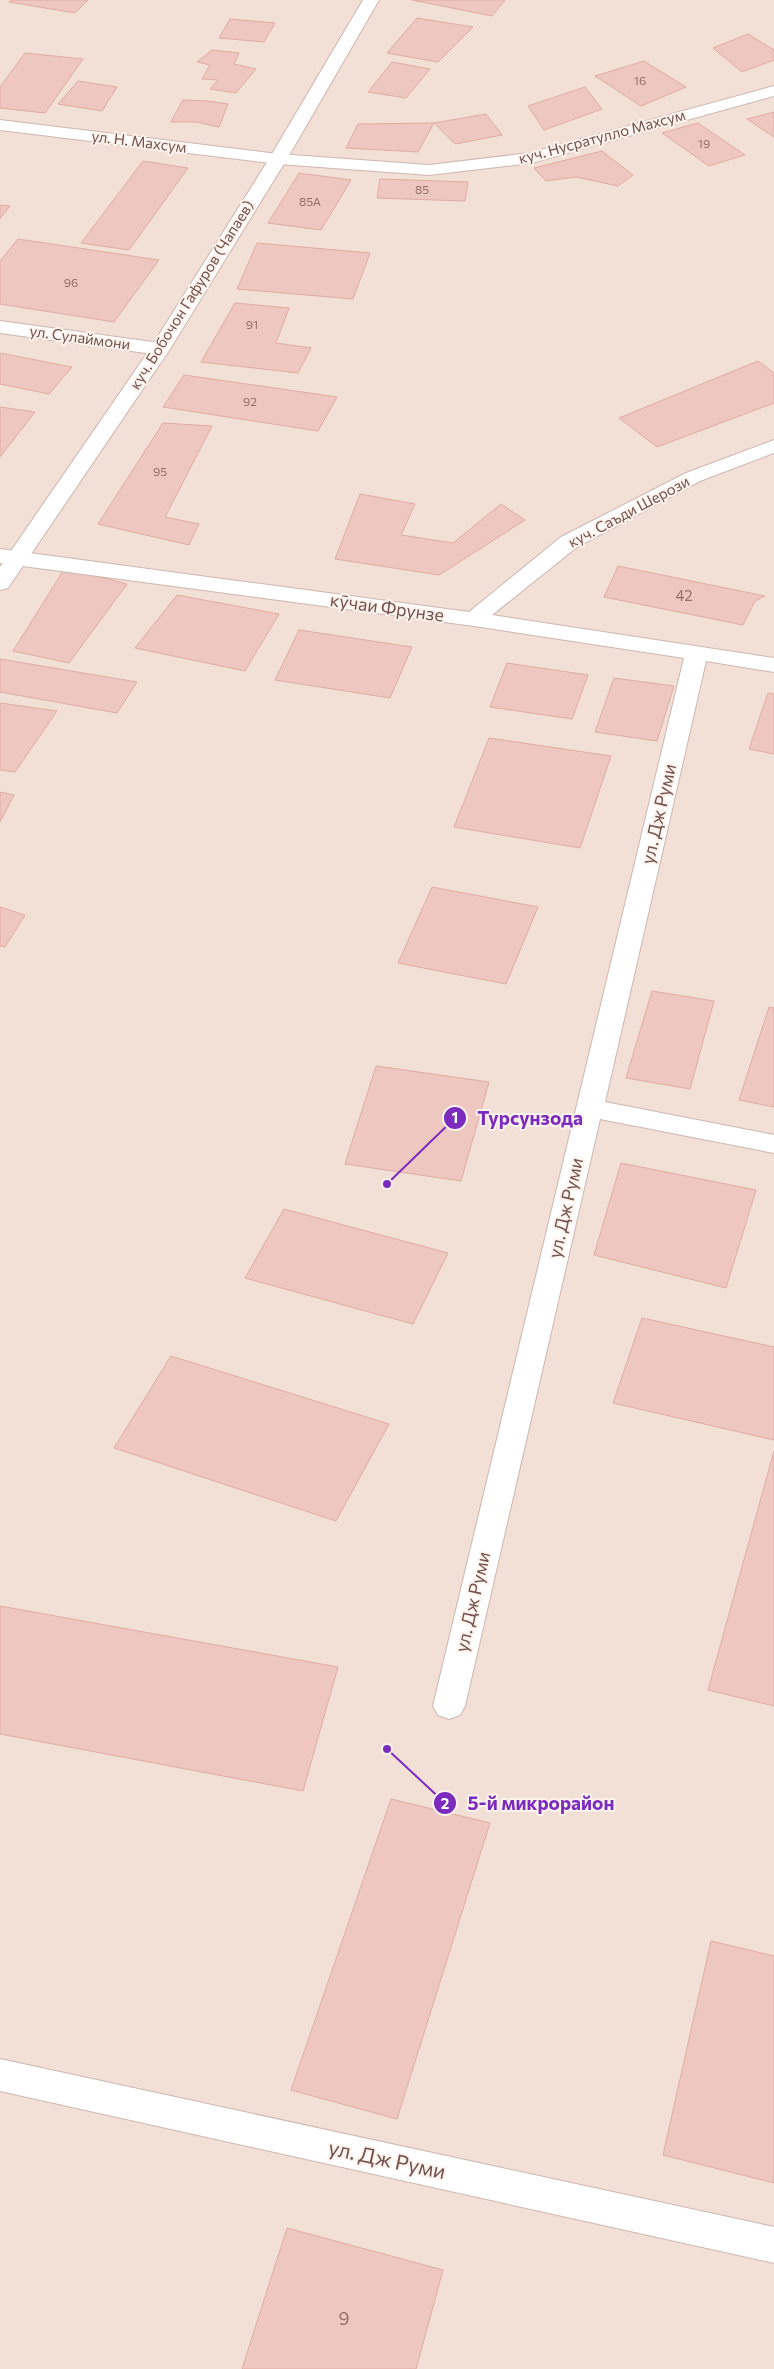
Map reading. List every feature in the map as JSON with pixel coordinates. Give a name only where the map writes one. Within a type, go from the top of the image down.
[{"type":"street","name":"куч. Бобочон Гафуров (Чапаев)","points":[[0,583],[8,557],[160,349],[278,159],[371,0]]},
{"type":"street","name":"куч. Нусратулло Махсум","points":[[278,159],[429,170],[531,158],[774,91]]},
{"type":"street","name":"ул. Н. Махсум","points":[[0,126],[278,159]]},
{"type":"street","name":"ул. Сулаймони","points":[[0,327],[160,349]]},
{"type":"street","name":"куч. Саъди Шерози","points":[[474,619],[569,542],[693,477],[774,446]]},
{"type":"street","name":"кӯчаи Фрунзе","points":[[8,557],[474,619],[774,665]]},
{"type":"street","name":"ул. Дж Руми","points":[[448,1706],[698,652]]},
{"type":"street","points":[[590,1108],[774,1144]]},
{"type":"street","name":"ул. Дж Руми","points":[[0,2074],[774,2245]]},
{"type":"shaded area","points":[[0,0],[774,0],[774,2369],[0,2369]]},
{"type":"building","points":[[11,0],[88,0],[75,13],[9,2]]},
{"type":"building","points":[[412,0],[505,0],[492,16]]},
{"type":"building","points":[[417,18],[473,27],[438,62],[387,53]]},
{"type":"building","points":[[230,19],[275,23],[264,42],[219,38]]},
{"type":"building","points":[[748,34],[774,50],[774,60],[742,72],[713,48]]},
{"type":"building","points":[[212,50],[239,53],[234,64],[256,69],[236,93],[210,89],[218,80],[202,79],[210,65],[197,62]]},
{"type":"building","points":[[25,53],[83,59],[45,113],[0,108],[0,87]]},
{"type":"building","points":[[644,61],[686,87],[641,106],[595,76]]},
{"type":"building","points":[[392,62],[430,69],[406,98],[368,92]]},
{"type":"building","points":[[78,81],[117,87],[102,111],[58,104]]},
{"type":"building","points":[[585,87],[602,109],[544,130],[528,106]]},
{"type":"building","points":[[183,100],[228,104],[219,127],[196,122],[171,122]]},
{"type":"building","points":[[774,112],[774,137],[747,119]]},
{"type":"building","points":[[486,114],[502,135],[455,144],[434,123]]},
{"type":"building","points":[[434,123],[418,152],[346,148],[358,124]]},
{"type":"building","points":[[698,123],[745,155],[709,166],[662,133]]},
{"type":"building","points":[[602,151],[633,175],[618,186],[576,177],[546,181],[534,168]]},
{"type":"building","points":[[143,161],[188,168],[129,250],[81,243]]},
{"type":"building","points":[[299,173],[351,180],[321,230],[268,223]]},
{"type":"building","points":[[380,179],[468,182],[465,201],[377,198]]},
{"type":"building","points":[[0,205],[10,206],[0,219]]},
{"type":"building","points":[[18,239],[159,260],[114,322],[0,304],[0,261]]},
{"type":"building","points":[[257,243],[370,253],[353,299],[237,289]]},
{"type":"building","points":[[235,303],[289,308],[276,343],[311,348],[298,373],[201,362]]},
{"type":"building","points":[[0,353],[72,367],[49,394],[0,384]]},
{"type":"building","points":[[758,361],[774,373],[774,403],[657,447],[619,418]]},
{"type":"building","points":[[184,375],[337,397],[318,431],[163,407]]},
{"type":"building","points":[[0,407],[35,412],[0,457]]},
{"type":"building","points":[[163,423],[212,426],[165,517],[199,524],[189,545],[98,524]]},
{"type":"building","points":[[360,494],[415,504],[401,535],[453,543],[501,504],[525,520],[439,575],[335,559]]},
{"type":"building","points":[[618,566],[765,596],[755,601],[743,625],[604,597]]},
{"type":"building","points":[[65,568],[127,584],[69,663],[13,651]]},
{"type":"building","points":[[177,595],[279,614],[245,671],[135,648]]},
{"type":"building","points":[[299,630],[412,647],[390,698],[275,680]]},
{"type":"building","points":[[0,659],[137,682],[117,713],[0,692]]},
{"type":"building","points":[[507,663],[588,675],[572,719],[490,707]]},
{"type":"building","points":[[614,678],[674,686],[657,741],[595,732]]},
{"type":"building","points":[[768,693],[774,694],[774,754],[749,749]]},
{"type":"building","points":[[0,703],[57,711],[15,772],[0,770]]},
{"type":"building","points":[[489,738],[611,756],[580,848],[454,827]]},
{"type":"building","points":[[0,792],[14,795],[0,822]]},
{"type":"building","points":[[432,887],[538,907],[506,984],[398,963]]},
{"type":"building","points":[[0,907],[25,915],[5,947],[0,946]]},
{"type":"building","points":[[652,991],[714,1001],[690,1089],[626,1078]]},
{"type":"building","points":[[769,1007],[774,1008],[774,1107],[739,1100]]},
{"type":"building","points":[[376,1066],[489,1082],[461,1181],[345,1164]]},
{"type":"building","points":[[621,1163],[756,1190],[726,1288],[594,1255]]},
{"type":"building","points":[[284,1209],[448,1253],[413,1324],[245,1278]]},
{"type":"building","points":[[642,1318],[774,1347],[774,1440],[613,1403]]},
{"type":"building","points":[[171,1356],[389,1424],[336,1521],[114,1448]]},
{"type":"building","points":[[774,1451],[774,1706],[708,1690]]},
{"type":"building","points":[[0,1606],[338,1667],[303,1791],[0,1734]]},
{"type":"building","points":[[391,1799],[490,1823],[397,2119],[291,2090]]},
{"type":"building","points":[[711,1941],[774,1956],[774,2183],[663,2155]]},
{"type":"building","points":[[287,2228],[443,2270],[416,2369],[242,2369]]},
{"type":"place","name":"Турсунзода","points":[[387,1184]]},
{"type":"place","name":"5-й микрорайон","points":[[387,1749]]}]
